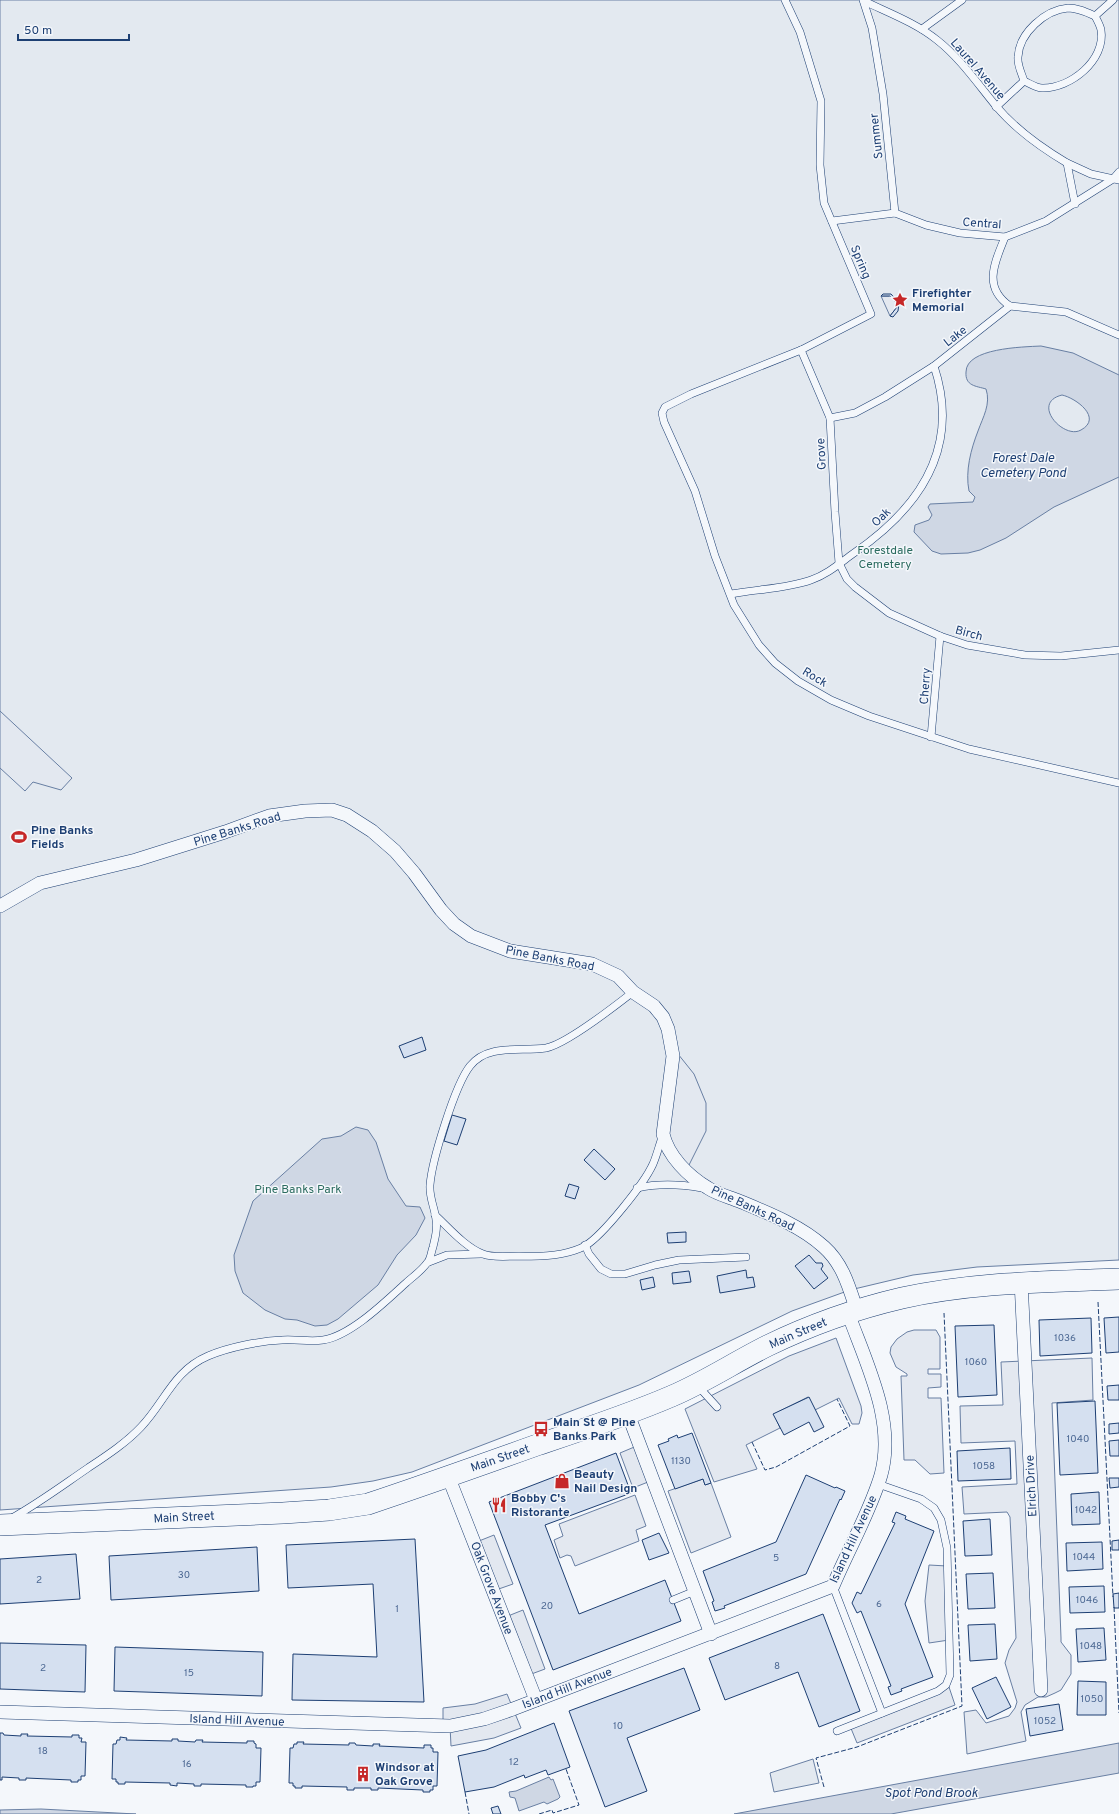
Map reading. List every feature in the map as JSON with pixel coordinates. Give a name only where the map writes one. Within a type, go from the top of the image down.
[{"type":"main road","name":"Main Street","points":[[0,1525],[329,1510],[368,1504],[628,1414],[697,1385],[785,1338],[853,1312],[901,1299],[948,1289],[1021,1281],[1119,1279]]},
{"type":"street","name":"Pine Banks Road","points":[[0,906],[40,883],[76,873],[136,860],[225,832],[269,816],[305,811],[332,810],[347,815],[372,831],[395,851],[414,873],[440,910],[454,924],[471,936],[510,951],[592,964],[618,976],[633,992],[654,1006],[663,1017],[671,1042],[672,1056],[663,1134],[666,1145],[672,1155],[708,1189],[760,1210],[808,1234],[825,1248],[844,1271],[853,1312]]},
{"type":"street","name":"Elrich Drive","points":[[1021,1281],[1042,1690]]},
{"type":"street","name":"Island Hill Avenue","points":[[0,1712],[450,1726],[484,1719],[536,1700],[833,1586],[878,1484],[884,1457],[884,1430],[881,1411],[853,1312]]},
{"type":"street","points":[[628,1414],[711,1634]]},
{"type":"street","name":"Oak Grove Avenue","points":[[448,1476],[536,1700]]},
{"type":"lane","name":"Spring","points":[[665,407],[690,394],[801,350],[871,314],[821,193],[819,134],[821,101],[800,32],[785,0]]},
{"type":"lane","points":[[922,29],[962,0]]},
{"type":"lane","points":[[1095,16],[1113,0]]},
{"type":"lane","name":"Laurel Avenue","points":[[864,1],[922,29],[948,50],[971,75],[996,107],[1036,144],[1067,163],[1091,174],[1116,180]]},
{"type":"lane","name":"Summer","points":[[864,1],[872,28],[878,58],[895,213]]},
{"type":"lane","points":[[1068,8],[1080,9],[1095,16],[1101,29],[1101,41],[1098,53],[1087,68],[1072,79],[1053,86],[1040,88],[1024,81],[1018,58],[1020,47],[1027,33],[1039,21],[1053,12],[1068,8]]},
{"type":"lane","points":[[996,107],[1024,81]]},
{"type":"lane","points":[[1067,163],[1075,204]]},
{"type":"lane","name":"Central","points":[[832,221],[895,213],[926,225],[960,233],[1005,237],[1046,221],[1116,180],[1119,172]]},
{"type":"lane","points":[[1005,237],[994,266],[993,278],[994,290],[1000,300],[1010,306],[1066,312],[1119,335]]},
{"type":"lane","name":"Lake","points":[[830,418],[855,413],[934,366],[1010,306]]},
{"type":"lane","name":"Grove","points":[[801,350],[830,418],[836,539],[839,563]]},
{"type":"lane","name":"Oak","points":[[731,594],[810,580],[828,572],[870,542],[898,517],[918,492],[933,467],[942,440],[942,388],[934,366]]},
{"type":"lane","name":"Rock","points":[[665,407],[662,413],[664,422],[695,491],[715,556],[734,605],[743,623],[759,645],[775,663],[798,681],[831,700],[869,716],[969,749],[1119,783]]},
{"type":"lane","name":"Birch","points":[[839,563],[847,578],[869,599],[889,613],[940,636],[967,645],[1025,655],[1061,656],[1119,650]]},
{"type":"lane","name":"Cherry","points":[[931,737],[940,636]]},
{"type":"lane","points":[[429,1262],[436,1238],[435,1215],[430,1200],[429,1186],[432,1167],[452,1104],[469,1066],[487,1053],[497,1050],[548,1048],[564,1041],[614,1008],[633,992]]},
{"type":"lane","points":[[0,1525],[32,1507],[114,1450],[140,1429],[156,1410],[167,1392],[184,1370],[208,1356],[258,1343],[281,1340],[323,1340],[341,1334],[372,1313],[429,1262],[447,1255],[546,1255],[565,1252],[585,1245],[616,1216],[637,1188],[652,1165],[663,1134]]},
{"type":"lane","points":[[637,1188],[655,1184],[684,1185],[708,1189]]},
{"type":"lane","points":[[435,1215],[466,1242],[483,1254]]},
{"type":"lane","points":[[585,1245],[589,1254],[601,1269],[611,1274],[625,1274],[650,1266],[679,1260],[746,1257]]},
{"type":"lane","points":[[697,1385],[717,1407]]},
{"type":"lane","points":[[837,1731],[938,1691],[946,1685],[950,1675],[945,1534],[941,1520],[934,1508],[917,1497],[878,1484]]},
{"type":"lane","points":[[833,1586],[882,1713]]},
{"type":"lane","points":[[673,1600],[695,1591]]},
{"type":"green space","points":[[0,0],[1119,0],[1119,1260],[977,1267],[913,1275],[850,1290],[792,1311],[639,1385],[412,1472],[373,1481],[331,1487],[0,1510]]},
{"type":"green space","points":[[813,1759],[819,1783],[774,1792],[770,1773]]},
{"type":"shaded area","points":[[881,296],[890,296],[895,301],[897,307],[890,316]]},
{"type":"shaded area","points":[[0,711],[72,778],[61,790],[33,782],[25,791],[0,768]]},
{"type":"shaded area","points":[[678,1054],[694,1074],[706,1103],[706,1131],[689,1165],[676,1154],[668,1131]]},
{"type":"shaded area","points":[[914,1330],[936,1330],[940,1337],[940,1369],[928,1369],[928,1374],[941,1374],[941,1387],[928,1388],[928,1398],[941,1398],[944,1473],[930,1474],[915,1460],[904,1460],[901,1376],[907,1376],[907,1374],[896,1367],[890,1353],[891,1347],[897,1339],[907,1332]]},
{"type":"shaded area","points":[[836,1338],[861,1406],[862,1413],[859,1424],[852,1424],[839,1398],[815,1410],[808,1397],[774,1414],[780,1428],[746,1445],[757,1469],[714,1482],[685,1409],[789,1356]]},
{"type":"shaded area","points":[[1092,1358],[1093,1400],[1052,1403],[1061,1642],[1071,1655],[1071,1674],[1061,1690],[1046,1697],[1038,1697],[1025,1705],[1021,1712],[1026,1741],[967,1754],[964,1712],[976,1710],[986,1723],[1009,1716],[1015,1708],[1017,1702],[1005,1663],[1009,1650],[1016,1638],[1010,1517],[1007,1512],[964,1514],[962,1487],[1017,1484],[1015,1441],[961,1443],[960,1406],[1003,1405],[1001,1362]]},
{"type":"shaded area","points":[[639,1445],[653,1480],[633,1488],[620,1453]]},
{"type":"shaded area","points":[[703,1479],[705,1485],[711,1483],[731,1537],[691,1553],[668,1491]]},
{"type":"shaded area","points":[[635,1495],[646,1526],[636,1530],[639,1541],[575,1566],[571,1556],[567,1555],[560,1558],[554,1540],[563,1536],[559,1524]]},
{"type":"shaded area","points":[[494,1535],[513,1584],[493,1591],[474,1543]]},
{"type":"shaded area","points":[[929,1565],[947,1566],[949,1640],[929,1643],[925,1601]]},
{"type":"shaded area","points":[[523,1610],[545,1669],[526,1676],[503,1618]]},
{"type":"shaded area","points":[[949,1687],[955,1705],[857,1743],[850,1726]]},
{"type":"shaded area","points":[[507,1694],[521,1728],[494,1738],[451,1746],[450,1726],[443,1725],[443,1708],[475,1704]]},
{"type":"water","name":"Forest Dale Cemetery Pond","points":[[1041,346],[1073,353],[1119,375],[1119,477],[1054,507],[1006,538],[980,550],[968,553],[941,554],[932,551],[914,532],[915,525],[929,520],[932,515],[928,507],[930,504],[973,502],[975,497],[969,491],[969,460],[988,400],[986,389],[972,385],[967,380],[966,372],[968,364],[975,358],[985,353],[996,350]],"holes":[[[1062,395],[1080,404],[1088,414],[1089,420],[1087,425],[1081,430],[1074,432],[1066,430],[1059,425],[1049,412],[1049,405],[1053,399]]]},
{"type":"water","points":[[356,1127],[368,1130],[376,1142],[388,1179],[406,1206],[420,1207],[425,1218],[416,1235],[397,1255],[378,1285],[338,1319],[327,1325],[315,1326],[297,1320],[285,1319],[265,1310],[243,1293],[235,1271],[234,1255],[253,1201],[322,1139],[341,1136]]},
{"type":"water","name":"Spot Pond Brook","points":[[1119,1743],[1119,1773],[891,1814],[734,1814]]},
{"type":"water","points":[[549,1777],[551,1780],[553,1779],[560,1797],[547,1804],[544,1802],[519,1811],[515,1798],[510,1797],[509,1792],[516,1791]]},
{"type":"water","points":[[41,1809],[136,1814],[0,1814],[0,1810]]},
{"type":"building","points":[[883,294],[891,294],[899,303],[898,311],[893,317],[890,316],[897,307],[895,301],[890,296],[881,296]]},
{"type":"building","points":[[422,1037],[426,1050],[404,1058],[399,1046]]},
{"type":"building","points":[[452,1115],[466,1119],[457,1145],[444,1141]]},
{"type":"building","points":[[594,1149],[615,1169],[605,1180],[584,1160]]},
{"type":"building","points":[[569,1184],[579,1187],[575,1199],[565,1196]]},
{"type":"building","points":[[686,1232],[686,1242],[668,1243],[667,1233]]},
{"type":"building","points":[[809,1255],[816,1263],[822,1263],[823,1266],[821,1269],[828,1278],[814,1289],[795,1266]]},
{"type":"building","points":[[746,1270],[747,1278],[753,1277],[755,1287],[720,1293],[717,1276]]},
{"type":"building","points":[[689,1271],[691,1282],[673,1284],[672,1273]]},
{"type":"building","points":[[653,1277],[655,1287],[642,1290],[640,1280]]},
{"type":"building","points":[[1119,1317],[1119,1352],[1106,1353],[1104,1318]]},
{"type":"building","points":[[1091,1318],[1092,1353],[1040,1356],[1039,1320]]},
{"type":"building","points":[[994,1325],[997,1395],[958,1397],[955,1326]]},
{"type":"building","points":[[1119,1385],[1119,1400],[1108,1400],[1107,1386]]},
{"type":"building","points":[[809,1397],[824,1427],[814,1432],[809,1422],[784,1435],[773,1414]]},
{"type":"building","points":[[1095,1401],[1098,1473],[1060,1475],[1057,1403]]},
{"type":"building","points":[[1119,1423],[1119,1433],[1109,1434],[1109,1424]]},
{"type":"building","points":[[692,1433],[711,1483],[705,1485],[703,1479],[675,1489],[658,1445],[669,1441],[668,1439],[677,1435],[678,1438]]},
{"type":"building","points":[[1119,1440],[1119,1456],[1110,1456],[1109,1441]]},
{"type":"building","points":[[1010,1448],[1011,1479],[958,1481],[957,1451]]},
{"type":"building","points":[[616,1453],[631,1493],[545,1525],[579,1614],[665,1580],[681,1621],[553,1670],[489,1502]]},
{"type":"building","points":[[806,1475],[845,1491],[806,1574],[724,1606],[725,1608],[715,1611],[712,1602],[714,1601],[703,1571],[776,1542]]},
{"type":"building","points":[[1109,1478],[1119,1478],[1119,1487],[1110,1488]]},
{"type":"building","points":[[1099,1492],[1100,1524],[1072,1525],[1071,1494]]},
{"type":"building","points":[[896,1512],[906,1516],[905,1519],[934,1531],[905,1604],[933,1677],[901,1689],[902,1691],[891,1695],[888,1687],[891,1686],[861,1611],[857,1613],[852,1603],[857,1592],[861,1594],[895,1523],[892,1522]]},
{"type":"building","points":[[990,1519],[992,1555],[965,1556],[963,1521]]},
{"type":"building","points":[[659,1533],[669,1553],[649,1560],[642,1540]]},
{"type":"building","points":[[415,1539],[424,1702],[292,1700],[293,1654],[377,1657],[373,1584],[288,1588],[286,1545]]},
{"type":"building","points":[[1119,1540],[1119,1550],[1112,1550],[1112,1541]]},
{"type":"building","points":[[1102,1542],[1103,1569],[1067,1571],[1066,1543]]},
{"type":"building","points":[[257,1547],[259,1591],[111,1600],[109,1556]]},
{"type":"building","points":[[76,1554],[80,1599],[0,1604],[0,1559]]},
{"type":"building","points":[[993,1573],[995,1608],[968,1609],[966,1574]]},
{"type":"building","points":[[1104,1586],[1105,1612],[1070,1613],[1069,1587]]},
{"type":"building","points":[[1119,1593],[1119,1608],[1114,1608],[1113,1594]]},
{"type":"building","points":[[823,1614],[860,1711],[819,1727],[798,1672],[725,1700],[709,1658]]},
{"type":"building","points":[[995,1624],[997,1659],[970,1661],[968,1625]]},
{"type":"building","points":[[1104,1628],[1106,1660],[1078,1662],[1076,1629]]},
{"type":"building","points":[[0,1643],[86,1645],[85,1692],[0,1689]]},
{"type":"building","points":[[115,1647],[263,1652],[262,1696],[114,1691]]},
{"type":"building","points":[[684,1668],[700,1710],[627,1738],[647,1791],[605,1807],[569,1711]]},
{"type":"building","points":[[996,1677],[1011,1707],[987,1719],[972,1688]]},
{"type":"building","points":[[1078,1681],[1106,1682],[1106,1715],[1077,1715]]},
{"type":"building","points":[[1059,1704],[1063,1730],[1030,1736],[1026,1709]]},
{"type":"building","points":[[554,1723],[570,1767],[548,1775],[546,1770],[525,1778],[524,1775],[494,1787],[465,1792],[458,1756],[486,1750]]},
{"type":"building","points":[[0,1733],[3,1733],[4,1735],[21,1736],[21,1734],[28,1734],[27,1736],[72,1737],[72,1735],[79,1735],[79,1738],[82,1738],[81,1742],[86,1742],[85,1776],[81,1776],[81,1780],[78,1780],[78,1782],[71,1782],[71,1780],[26,1778],[26,1780],[19,1780],[19,1778],[2,1777],[2,1780],[0,1780]]},
{"type":"building","points":[[120,1737],[127,1738],[126,1740],[172,1741],[172,1739],[178,1739],[178,1741],[195,1742],[196,1740],[203,1740],[202,1742],[247,1743],[247,1741],[254,1741],[256,1748],[261,1748],[260,1782],[256,1782],[256,1786],[253,1787],[246,1787],[246,1785],[201,1784],[201,1786],[194,1786],[194,1784],[177,1783],[177,1786],[170,1785],[170,1783],[125,1782],[125,1784],[118,1784],[116,1779],[112,1779],[113,1744],[116,1744],[117,1740],[120,1740]]},
{"type":"building","name":"Windsor at Oak Grove","points":[[297,1742],[304,1742],[303,1744],[349,1745],[349,1743],[355,1743],[356,1745],[373,1746],[373,1744],[380,1744],[379,1746],[424,1748],[424,1745],[431,1745],[433,1752],[438,1752],[437,1786],[433,1786],[433,1790],[430,1790],[430,1792],[423,1792],[423,1790],[378,1788],[378,1790],[371,1790],[371,1788],[354,1788],[354,1790],[347,1790],[347,1787],[302,1786],[302,1788],[295,1788],[293,1783],[289,1783],[290,1748],[293,1748],[294,1744],[297,1744]]},
{"type":"building","points":[[498,1806],[501,1814],[493,1814],[491,1808]]},
{"type":"fence","points":[[1098,1302],[1113,1597]]},
{"type":"fence","points":[[824,1787],[816,1758],[857,1747],[962,1706],[944,1313]]},
{"type":"fence","points":[[752,1442],[765,1470],[776,1467],[850,1426],[837,1399]]},
{"type":"fence","points":[[1114,1607],[1119,1713]]},
{"type":"fence","points":[[539,1814],[552,1810],[553,1813],[579,1805],[566,1769]]},
{"type":"fence","points":[[465,1792],[469,1814]]},
{"type":"place","name":"Firefighter Memorial","points":[[900,300]]},
{"type":"place","name":"Pine Banks Fields","points":[[19,837]]},
{"type":"place","name":"Main St @ Pine Banks Park","points":[[541,1429]]},
{"type":"place","name":"Beauty Nail Design","points":[[562,1481]]},
{"type":"place","name":"Bobby C's Ristorante","points":[[499,1505]]},
{"type":"place","name":"Windsor at Oak Grove","points":[[363,1774]]},
{"type":"park label","name":"Forestdale Cemetery","points":[[885,557]]},
{"type":"park label","name":"Pine Banks Park","points":[[298,1189]]}]
